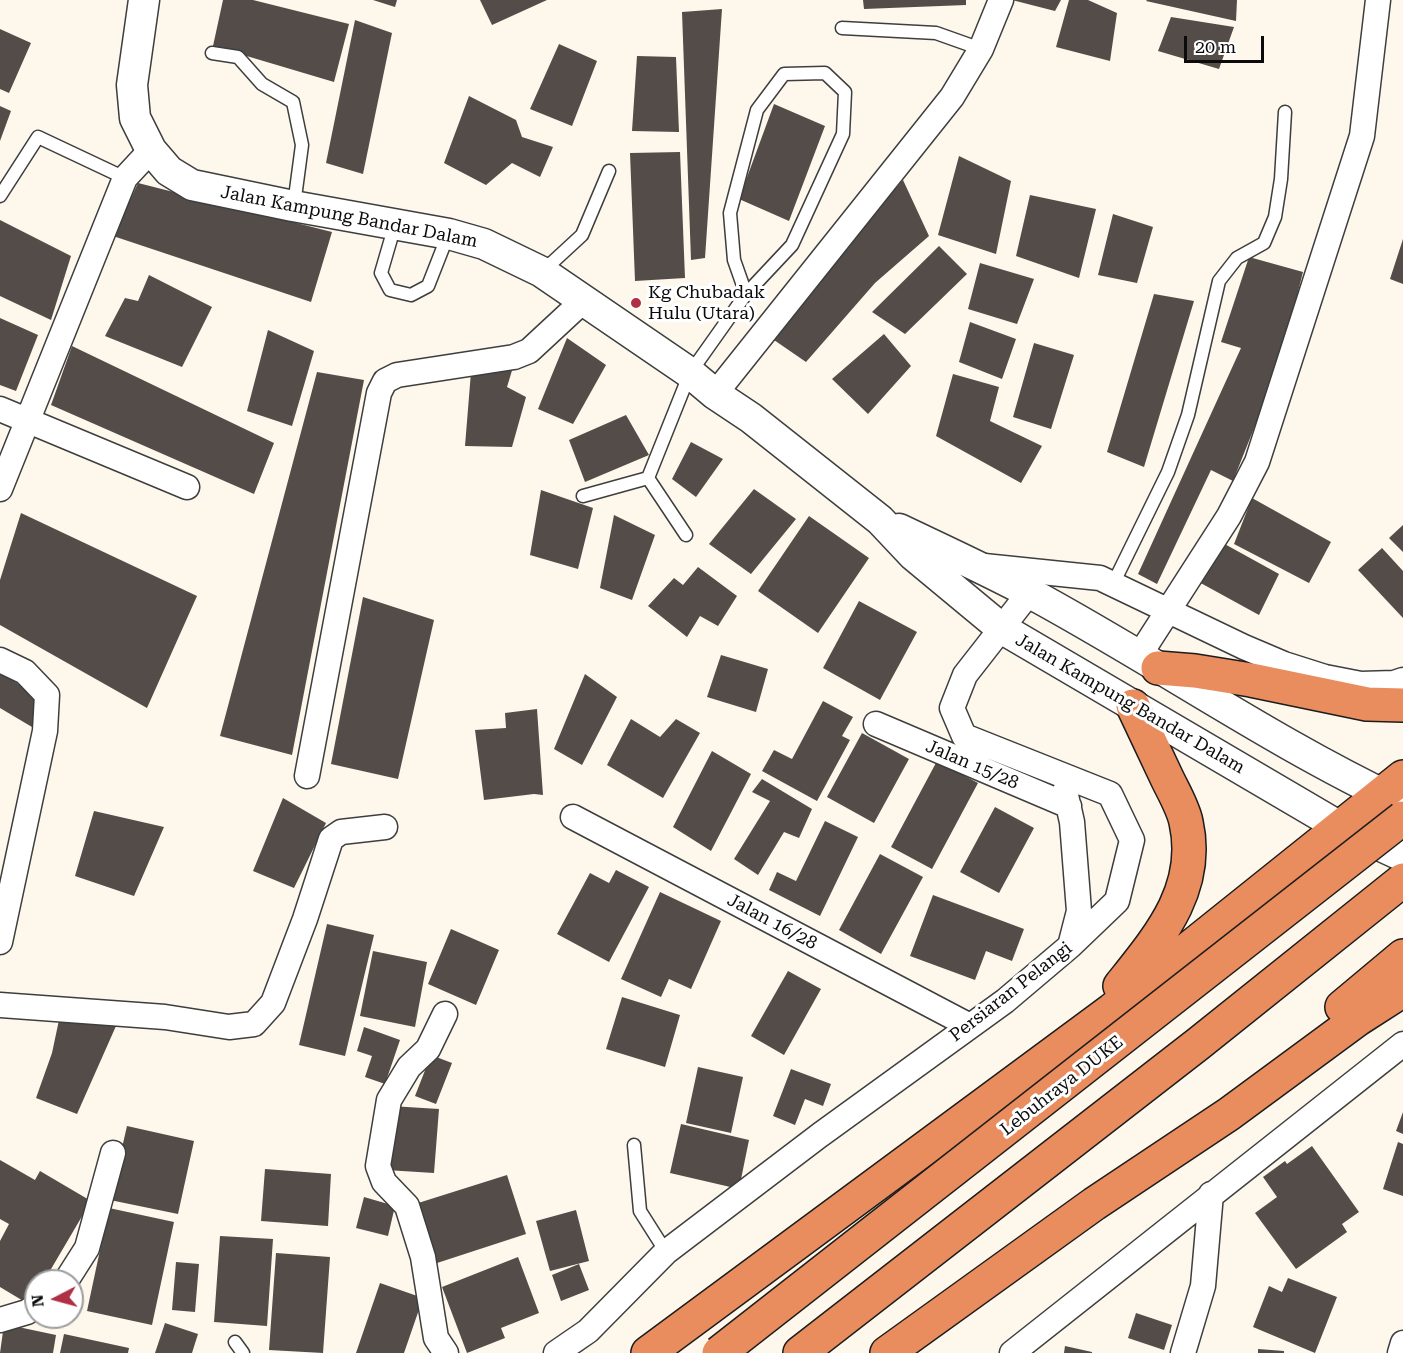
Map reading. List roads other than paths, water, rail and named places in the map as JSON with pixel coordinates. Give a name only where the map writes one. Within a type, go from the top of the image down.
[{"type":"highway","points":[[1148,662],[1251,680],[1366,704],[1403,705]]},
{"type":"highway","points":[[1080,1033],[1155,942],[1170,918],[1188,871],[1190,848],[1186,820],[1133,706]]},
{"type":"highway","points":[[648,1353],[1112,1010],[1340,827],[1398,798]]},
{"type":"highway","name":"Lebuhraya DUKE","points":[[719,1353],[1398,798]]},
{"type":"highway","points":[[800,1353],[1189,1052],[1403,880]]},
{"type":"highway","points":[[1094,1204],[1313,1032],[1403,956]]},
{"type":"highway","points":[[887,1353],[1094,1204],[1229,1114],[1403,990]]},
{"type":"street","name":"Jalan Kampung Bandar Dalam","points":[[144,0],[132,85],[135,118],[151,150],[168,171],[192,185],[449,234],[484,244],[542,272],[690,373],[715,394],[751,418],[880,520],[913,555],[1001,628],[1340,827],[1403,856]]},
{"type":"street","points":[[715,394],[952,97],[981,49],[1000,0]]},
{"type":"street","points":[[1148,662],[1169,610],[1229,516],[1257,462],[1362,136],[1378,0]]},
{"type":"street","points":[[0,489],[125,178],[151,150]]},
{"type":"street","points":[[307,777],[379,393],[385,381],[397,375],[514,357],[529,351],[584,300]]},
{"type":"street","points":[[0,410],[187,487]]},
{"type":"street","name":"Jalan Kampung Bandar Dalam","points":[[880,520],[1029,593],[1247,722],[1398,798]]},
{"type":"street","points":[[972,565],[1100,578],[1284,664],[1325,677],[1361,684],[1394,683],[1403,680]]},
{"type":"street","name":"Persiaran Pelangi","points":[[556,1353],[588,1331],[666,1252],[820,1135],[1005,1000],[1070,946],[1117,901],[1132,840],[1110,794],[1062,777],[964,736],[952,708],[965,675],[1029,593]]},
{"type":"street","points":[[0,660],[25,672],[47,695],[45,731],[0,942]]},
{"type":"street","name":"Jalan 15/28","points":[[876,724],[1069,806]]},
{"type":"street","points":[[1062,777],[1069,806],[1079,910],[1070,946]]},
{"type":"street","name":"Jalan 16/28","points":[[573,817],[970,1026]]},
{"type":"street","points":[[0,1005],[165,1017],[229,1027],[254,1024],[273,1003],[305,919],[331,839],[341,832],[385,828]]},
{"type":"street","points":[[445,1014],[428,1049],[409,1067],[389,1100],[378,1166],[384,1182],[407,1206],[423,1257],[436,1338],[446,1353]]},
{"type":"street","points":[[1012,1353],[1211,1194],[1401,1048]]},
{"type":"street","points":[[74,1269],[87,1248],[113,1154]]},
{"type":"street","points":[[1183,1353],[1203,1286],[1211,1194]]},
{"type":"street","points":[[0,1320],[24,1313]]},
{"type":"street","points":[[1400,1353],[1403,1343]]},
{"type":"lane","points":[[842,28],[936,33],[981,49]]},
{"type":"lane","points":[[212,53],[238,57],[262,84],[293,102],[302,145],[293,206]]},
{"type":"lane","points":[[648,478],[690,373],[746,294],[792,246],[843,134],[845,92],[825,73],[784,74],[757,110],[730,213],[734,260],[746,294]]},
{"type":"lane","points":[[1113,584],[1168,472],[1188,415],[1220,281],[1237,258],[1264,243],[1275,217],[1281,179],[1285,112]]},
{"type":"lane","points":[[0,196],[38,137],[125,178]]},
{"type":"lane","points":[[542,272],[582,235],[609,171]]},
{"type":"lane","points":[[395,224],[381,273],[390,290],[411,295],[428,286],[449,234]]},
{"type":"lane","points":[[583,496],[648,478]]},
{"type":"lane","points":[[648,478],[686,535]]},
{"type":"lane","points":[[634,1145],[640,1211],[666,1252]]},
{"type":"lane","points":[[236,1342],[243,1353]]},
{"type":"place","name":"Kg Chubadak Hulu (Utara)","points":[[636,303]]}]
